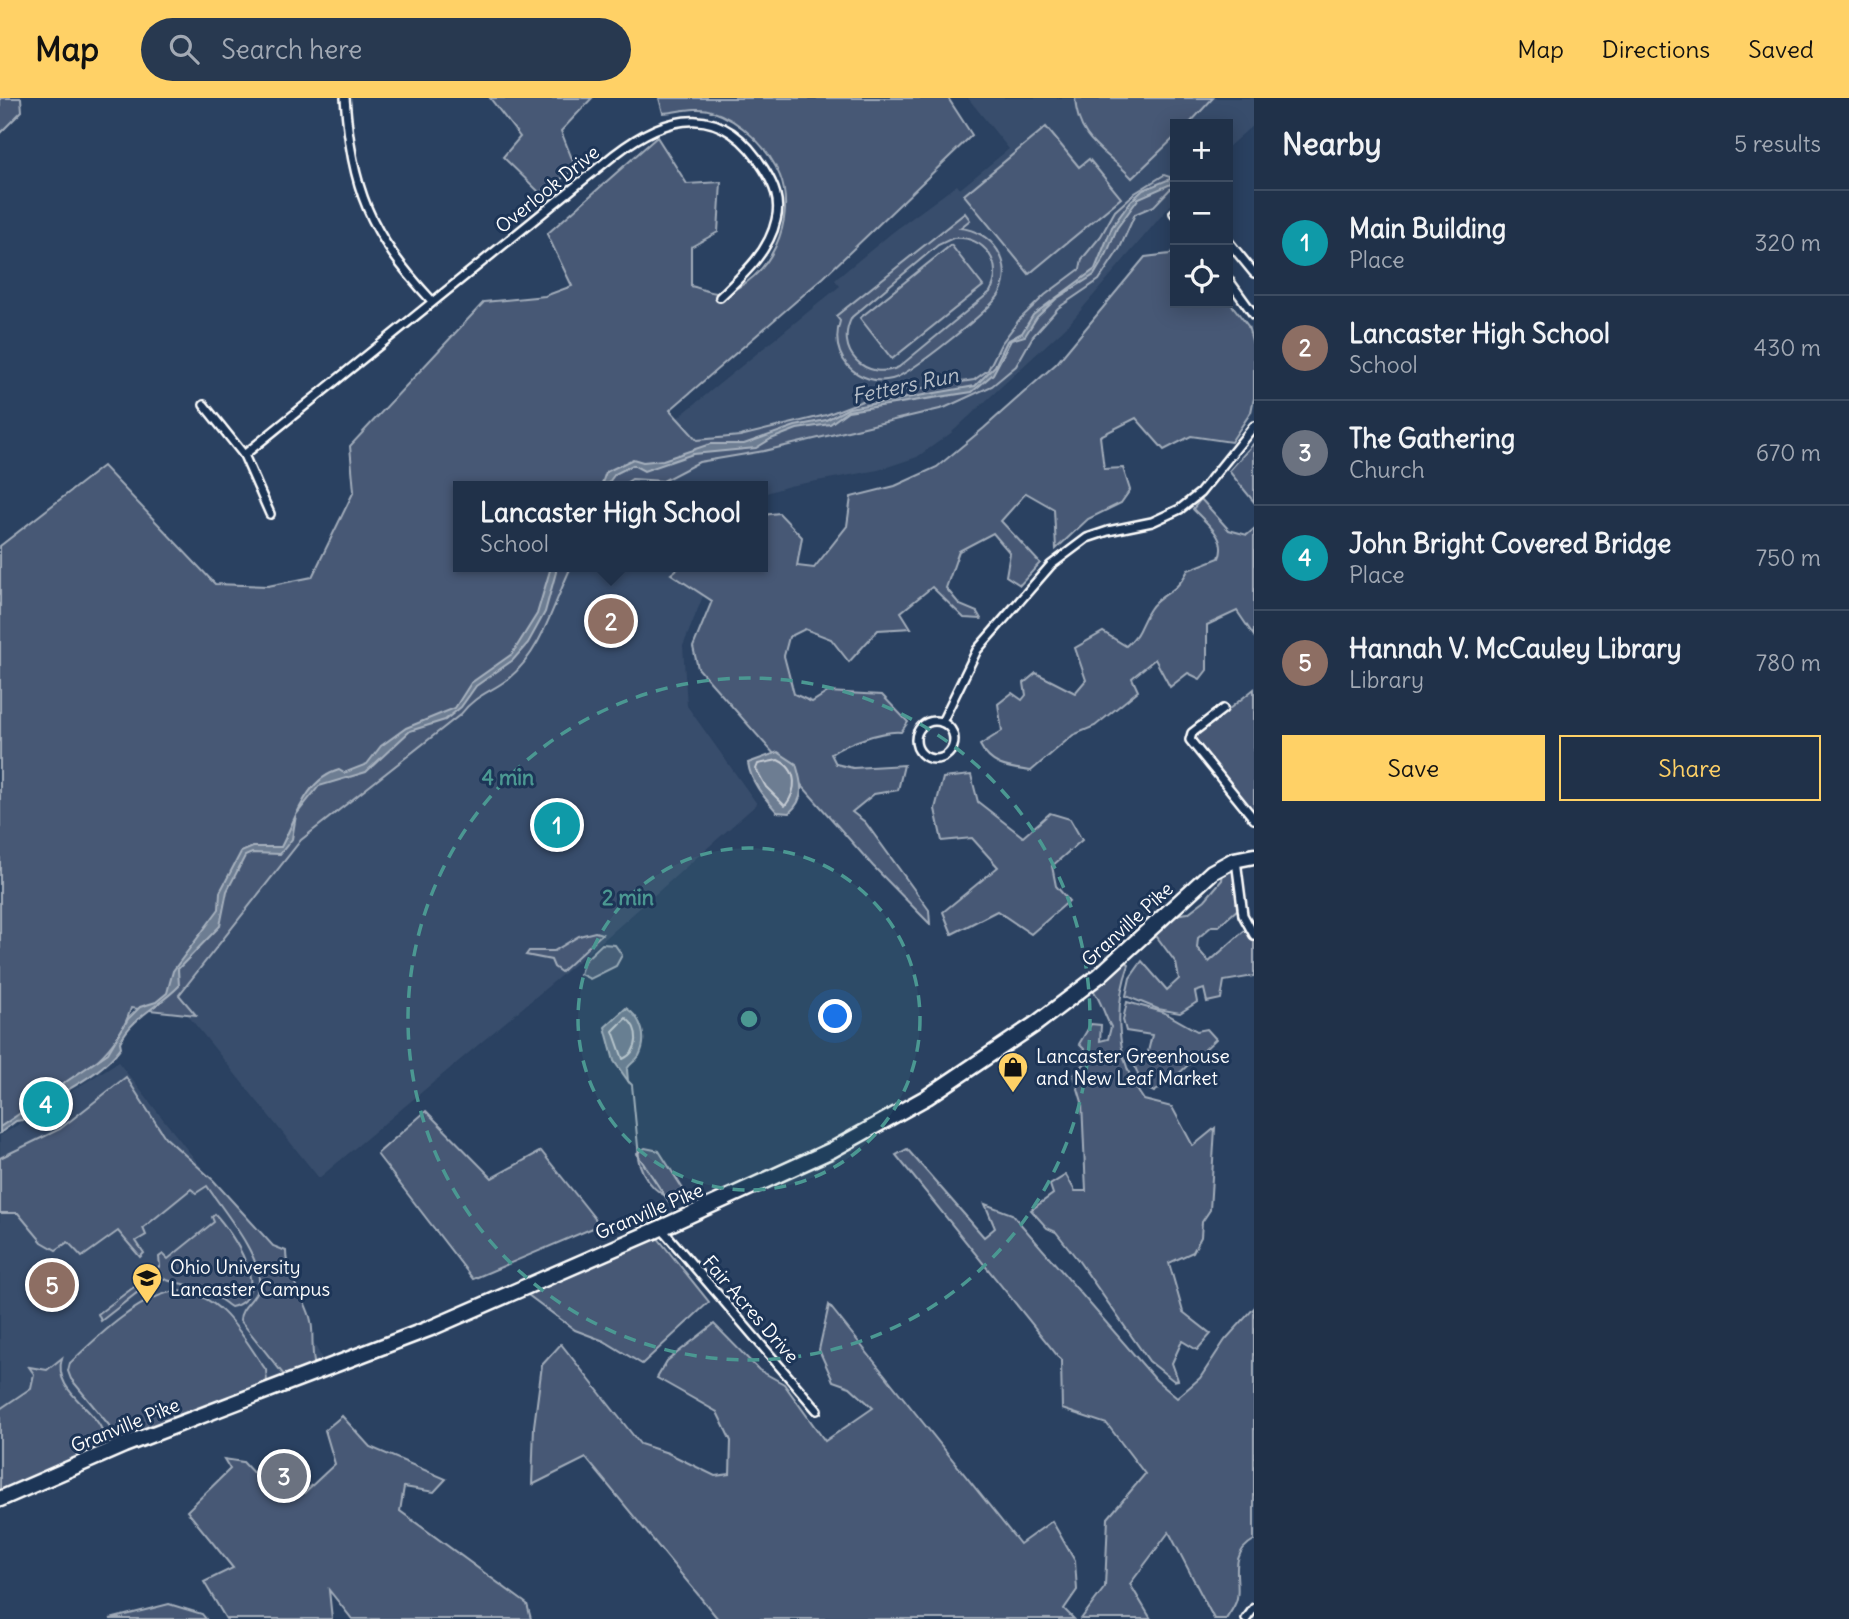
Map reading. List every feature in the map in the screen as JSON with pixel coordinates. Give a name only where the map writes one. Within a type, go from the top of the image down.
[{"type":"highway","name":"Granville Pike","points":[[0,1499],[124,1445],[392,1344],[662,1228],[832,1150],[969,1070],[1073,996],[1212,872],[1236,860],[1254,856]]},
{"type":"street","points":[[345,98],[351,157],[363,203],[391,253],[432,302]]},
{"type":"street","name":"Overlook Drive","points":[[244,455],[626,145],[661,125],[694,120],[724,128],[741,139],[771,181],[777,200],[776,220],[765,248],[720,297]]},
{"type":"street","points":[[1231,245],[1254,273]]},
{"type":"street","points":[[1233,286],[1254,315]]},
{"type":"street","points":[[204,405],[244,455],[270,514]]},
{"type":"street","points":[[942,722],[977,650],[1051,565],[1087,538],[1108,530],[1152,522],[1181,509],[1200,493],[1254,426]]},
{"type":"street","points":[[1223,709],[1199,726],[1191,740],[1254,819]]},
{"type":"street","points":[[927,722],[942,722],[953,732],[953,747],[943,758],[928,758],[917,748],[917,733],[927,722]]},
{"type":"street","points":[[1236,860],[1243,915],[1254,935]]},
{"type":"street","name":"Fair Acres Drive","points":[[662,1228],[817,1410]]},
{"type":"street","points":[[1246,1619],[1254,1608]]},
{"type":"shaded area","points":[[0,98],[21,98],[22,111],[0,133]]},
{"type":"shaded area","points":[[490,98],[592,98],[561,131],[576,169],[540,193],[503,157],[520,137]]},
{"type":"shaded area","points":[[659,98],[948,98],[972,135],[824,277],[670,410],[697,440],[740,436],[826,415],[878,395],[974,380],[988,370],[1001,344],[1019,320],[1045,295],[1080,269],[1082,259],[1101,236],[1115,211],[1135,193],[1164,175],[1170,177],[1170,189],[1154,206],[1135,214],[1120,248],[1099,280],[1058,308],[1033,336],[1016,366],[992,386],[944,408],[764,451],[699,462],[663,481],[453,481],[453,572],[569,572],[546,627],[530,655],[508,679],[477,698],[461,714],[301,840],[179,995],[196,1015],[131,1008],[117,1037],[97,1060],[72,1079],[44,1094],[40,1087],[33,1090],[38,1100],[28,1111],[0,1127],[0,546],[103,466],[215,584],[268,586],[312,577],[354,491],[350,446],[484,302],[545,296],[572,286],[547,234],[657,137],[687,184],[721,182],[718,232],[691,247],[691,286],[723,293],[740,287],[766,262],[776,246],[785,211],[780,176],[769,155],[743,128],[722,115],[694,109],[663,113]]},
{"type":"shaded area","points":[[968,98],[1254,98],[1254,124],[1233,143],[1233,119],[1170,119],[1170,206],[1069,324],[951,433],[917,457],[878,470],[789,486],[768,492],[768,481],[600,481],[840,286],[835,280],[893,232],[957,185],[960,189],[1009,149]]},
{"type":"shaded area","points":[[1075,98],[1213,98],[1194,119],[1170,119],[1170,142],[1132,178],[1087,136],[1077,113]]},
{"type":"shaded area","points":[[1046,127],[1079,167],[1089,159],[1121,198],[1029,274],[964,195]]},
{"type":"shaded area","points":[[965,213],[970,220],[960,228],[982,235],[998,250],[1002,260],[1004,282],[994,301],[932,354],[892,379],[868,378],[857,374],[848,366],[839,350],[837,339],[840,321],[836,316]],"holes":[[[953,238],[964,238],[983,247],[993,262],[995,272],[990,292],[899,367],[886,371],[875,370],[856,360],[847,341],[847,329],[852,317],[938,245]]]},
{"type":"shaded area","points":[[951,245],[983,286],[892,359],[860,318]]},
{"type":"shaded area","points":[[1170,254],[1170,308],[1233,306],[1248,326],[1254,348],[1254,398],[1251,412],[1231,442],[1191,436],[1164,450],[1136,418],[1100,436],[1104,469],[1123,468],[1130,490],[1121,503],[1088,519],[1056,549],[1054,509],[1026,493],[1001,521],[1040,563],[1020,585],[1006,576],[1010,553],[993,533],[959,551],[946,588],[960,605],[977,612],[981,619],[964,618],[932,587],[901,612],[911,628],[878,630],[849,662],[831,639],[805,629],[789,637],[784,656],[794,694],[812,702],[828,692],[882,695],[908,722],[901,732],[864,738],[831,754],[836,764],[853,768],[904,765],[898,790],[874,794],[852,812],[865,822],[929,910],[930,924],[873,866],[698,668],[693,647],[712,601],[671,574],[768,572],[768,514],[779,513],[802,537],[797,566],[814,568],[847,526],[851,497],[895,486],[937,467],[1057,363],[1145,257]]},
{"type":"shaded area","points":[[1254,443],[1254,502],[1229,471]]},
{"type":"shaded area","points":[[1201,499],[1229,530],[1247,535],[1254,529],[1254,636],[1237,611],[1207,625],[1207,670],[1200,679],[1188,673],[1170,687],[1155,659],[1132,678],[1138,691],[1095,726],[1073,735],[1031,771],[995,762],[980,745],[1002,731],[998,704],[1012,693],[1022,700],[1026,695],[1024,683],[1036,673],[1075,693],[1086,680],[1075,648],[1103,632],[1126,646],[1135,637],[1154,604],[1178,584],[1188,570],[1219,558],[1221,544],[1218,537],[1193,509]]},
{"type":"shaded area","points":[[548,572],[717,572],[703,596],[683,646],[687,706],[757,804],[607,937],[319,1178],[170,993],[285,848]]},
{"type":"shaded area","points":[[1254,689],[1254,814],[1193,738]]},
{"type":"shaded area","points":[[971,775],[978,802],[1023,837],[1050,813],[1070,819],[1082,840],[1052,866],[1056,886],[1069,901],[1031,934],[997,911],[952,934],[943,912],[998,867],[972,838],[942,841],[935,809],[943,778]]},
{"type":"shaded area","points":[[1235,868],[1239,908],[1219,926],[1212,926],[1198,938],[1197,948],[1209,962],[1245,930],[1254,942],[1254,976],[1224,981],[1221,999],[1207,1002],[1204,989],[1195,992],[1197,1002],[1180,1013],[1158,1009],[1126,996],[1130,978],[1142,961],[1167,990],[1179,979],[1176,963],[1154,933],[1174,915],[1188,913],[1205,900],[1222,880],[1223,871]]},
{"type":"shaded area","points":[[595,932],[602,934],[561,972],[554,967],[551,960],[526,955],[529,951],[554,951],[579,936]]},
{"type":"shaded area","points":[[602,944],[615,945],[622,955],[616,966],[590,979],[580,974],[584,961]]},
{"type":"shaded area","points":[[1126,960],[1129,965],[1121,998],[1120,1034],[1128,1069],[1135,1085],[1144,1100],[1172,1107],[1193,1146],[1215,1128],[1210,1210],[1202,1222],[1201,1237],[1193,1252],[1169,1263],[1183,1312],[1211,1334],[1197,1350],[1182,1341],[1172,1363],[1178,1380],[1174,1381],[1149,1361],[1078,1260],[1056,1232],[1047,1228],[1031,1210],[1053,1194],[1050,1185],[1066,1175],[1075,1191],[1086,1191],[1082,1102],[1074,1075],[1086,1062],[1085,1050],[1079,1044],[1091,1024],[1101,1025],[1100,1041],[1108,1039],[1111,1027],[1092,989]]},
{"type":"shaded area","points":[[1127,1002],[1163,1012],[1197,1031],[1207,1029],[1216,1039],[1173,1079],[1154,1092],[1142,1085],[1131,1056],[1147,1056],[1152,1035],[1126,1031],[1123,1020]]},
{"type":"shaded area","name":"Ohio University Lancaster Campus","points":[[118,1062],[264,1247],[324,1363],[77,1456],[0,1491],[0,1136]]},
{"type":"shaded area","points":[[126,1077],[165,1137],[213,1180],[273,1246],[286,1251],[292,1277],[310,1317],[315,1366],[284,1375],[240,1320],[258,1288],[258,1271],[231,1219],[207,1186],[196,1193],[191,1189],[143,1228],[146,1235],[136,1241],[144,1253],[140,1257],[118,1231],[82,1257],[68,1242],[56,1250],[42,1242],[18,1213],[0,1213],[0,1158],[60,1129]]},
{"type":"shaded area","points":[[426,1111],[492,1178],[541,1151],[600,1225],[473,1279],[377,1154]]},
{"type":"shaded area","points":[[645,1148],[659,1151],[690,1200],[670,1198],[654,1188],[639,1163],[637,1153]]},
{"type":"shaded area","points":[[907,1149],[984,1237],[995,1228],[985,1204],[1012,1214],[1156,1380],[1177,1398],[1200,1378],[1225,1340],[1254,1308],[1254,1540],[1246,1546],[1238,1560],[1237,1598],[1226,1619],[1214,1619],[1169,1532],[1130,1584],[1151,1619],[1081,1619],[1105,1587],[1108,1518],[1145,1474],[1107,1424],[1062,1409],[1061,1360],[896,1155]]},
{"type":"shaded area","points":[[215,1214],[239,1248],[250,1277],[250,1290],[244,1301],[231,1307],[203,1289],[171,1281],[152,1272],[160,1266],[159,1257],[163,1254],[168,1259],[214,1222],[212,1217]]},
{"type":"shaded area","points":[[657,1237],[709,1302],[642,1364],[604,1341],[575,1330],[528,1295]]},
{"type":"shaded area","points":[[150,1275],[161,1283],[138,1292],[101,1321],[98,1314]]},
{"type":"shaded area","points":[[179,1291],[208,1300],[220,1309],[240,1332],[266,1370],[267,1382],[262,1387],[126,1438],[118,1436],[71,1379],[68,1371],[70,1363],[135,1308],[165,1294]]},
{"type":"shaded area","points":[[829,1305],[1020,1544],[1052,1521],[1075,1561],[1077,1590],[1064,1609],[1074,1619],[718,1619],[586,1458],[532,1485],[534,1426],[542,1365],[561,1344],[640,1444],[668,1453],[715,1476],[730,1474],[731,1441],[717,1412],[657,1378],[667,1361],[714,1324],[759,1370],[784,1384],[825,1441],[873,1408],[850,1387],[833,1381],[819,1350]]},
{"type":"shaded area","points":[[62,1358],[64,1382],[97,1421],[103,1431],[105,1443],[102,1449],[0,1493],[0,1409],[31,1388],[34,1374],[29,1367],[47,1370]]},
{"type":"shaded area","points":[[342,1416],[370,1447],[446,1479],[434,1492],[404,1487],[400,1511],[527,1604],[531,1619],[352,1619],[329,1590],[332,1619],[226,1619],[204,1582],[233,1568],[187,1511],[230,1469],[224,1459],[243,1462],[273,1494],[304,1493],[335,1464],[325,1430]]},
{"type":"shaded area","points":[[169,1604],[202,1614],[206,1619],[110,1619]]},
{"type":"water","points":[[1170,179],[1170,184],[1139,198],[1117,228],[1094,275],[1056,299],[1037,317],[1025,336],[1011,340],[993,374],[972,392],[848,411],[830,424],[797,429],[756,448],[693,454],[644,471],[633,465],[615,474],[610,481],[603,481],[606,472],[633,459],[643,462],[663,460],[710,444],[744,444],[795,426],[826,420],[849,408],[975,386],[995,366],[1007,341],[1022,333],[1033,315],[1095,269],[1112,227],[1131,201],[1143,190]]},
{"type":"water","points":[[550,572],[556,572],[545,612],[528,643],[513,660],[476,686],[461,707],[445,720],[410,731],[366,772],[319,786],[297,813],[309,791],[327,775],[339,770],[344,773],[367,764],[381,746],[406,728],[455,708],[471,683],[512,654],[537,614]]},
{"type":"water","points":[[778,752],[796,764],[800,778],[800,796],[789,813],[777,812],[767,801],[755,783],[748,763]]},
{"type":"water","points":[[296,817],[292,839],[280,854],[252,853],[245,856],[227,891],[220,926],[178,969],[179,986],[125,1033],[120,1042],[121,1047],[111,1059],[87,1078],[0,1133],[0,1127],[108,1053],[128,1019],[140,1007],[156,1002],[167,993],[173,971],[219,909],[220,892],[241,852],[253,847],[281,847]]},
{"type":"water","points":[[626,1008],[640,1023],[643,1036],[639,1056],[627,1069],[628,1081],[614,1061],[605,1027]]},
{"type":"waterway","points":[[628,1081],[632,1085],[639,1157],[669,1202]]},
{"type":"place","name":"Lancaster High School","points":[[611,621]]},
{"type":"place","name":"Main Building","points":[[557,825]]},
{"type":"place","name":"Lancaster Greenhouse and New Leaf Market","points":[[1013,1094]]},
{"type":"place","name":"John Bright Covered Bridge","points":[[46,1104]]},
{"type":"place","name":"Hannah V. McCauley Library","points":[[52,1285]]},
{"type":"place","name":"Ohio University Lancaster Campus","points":[[147,1305]]},
{"type":"place","name":"The Gathering","points":[[284,1476]]},
{"type":"water label","name":"Fetters Run","points":[[905,386]]}]
